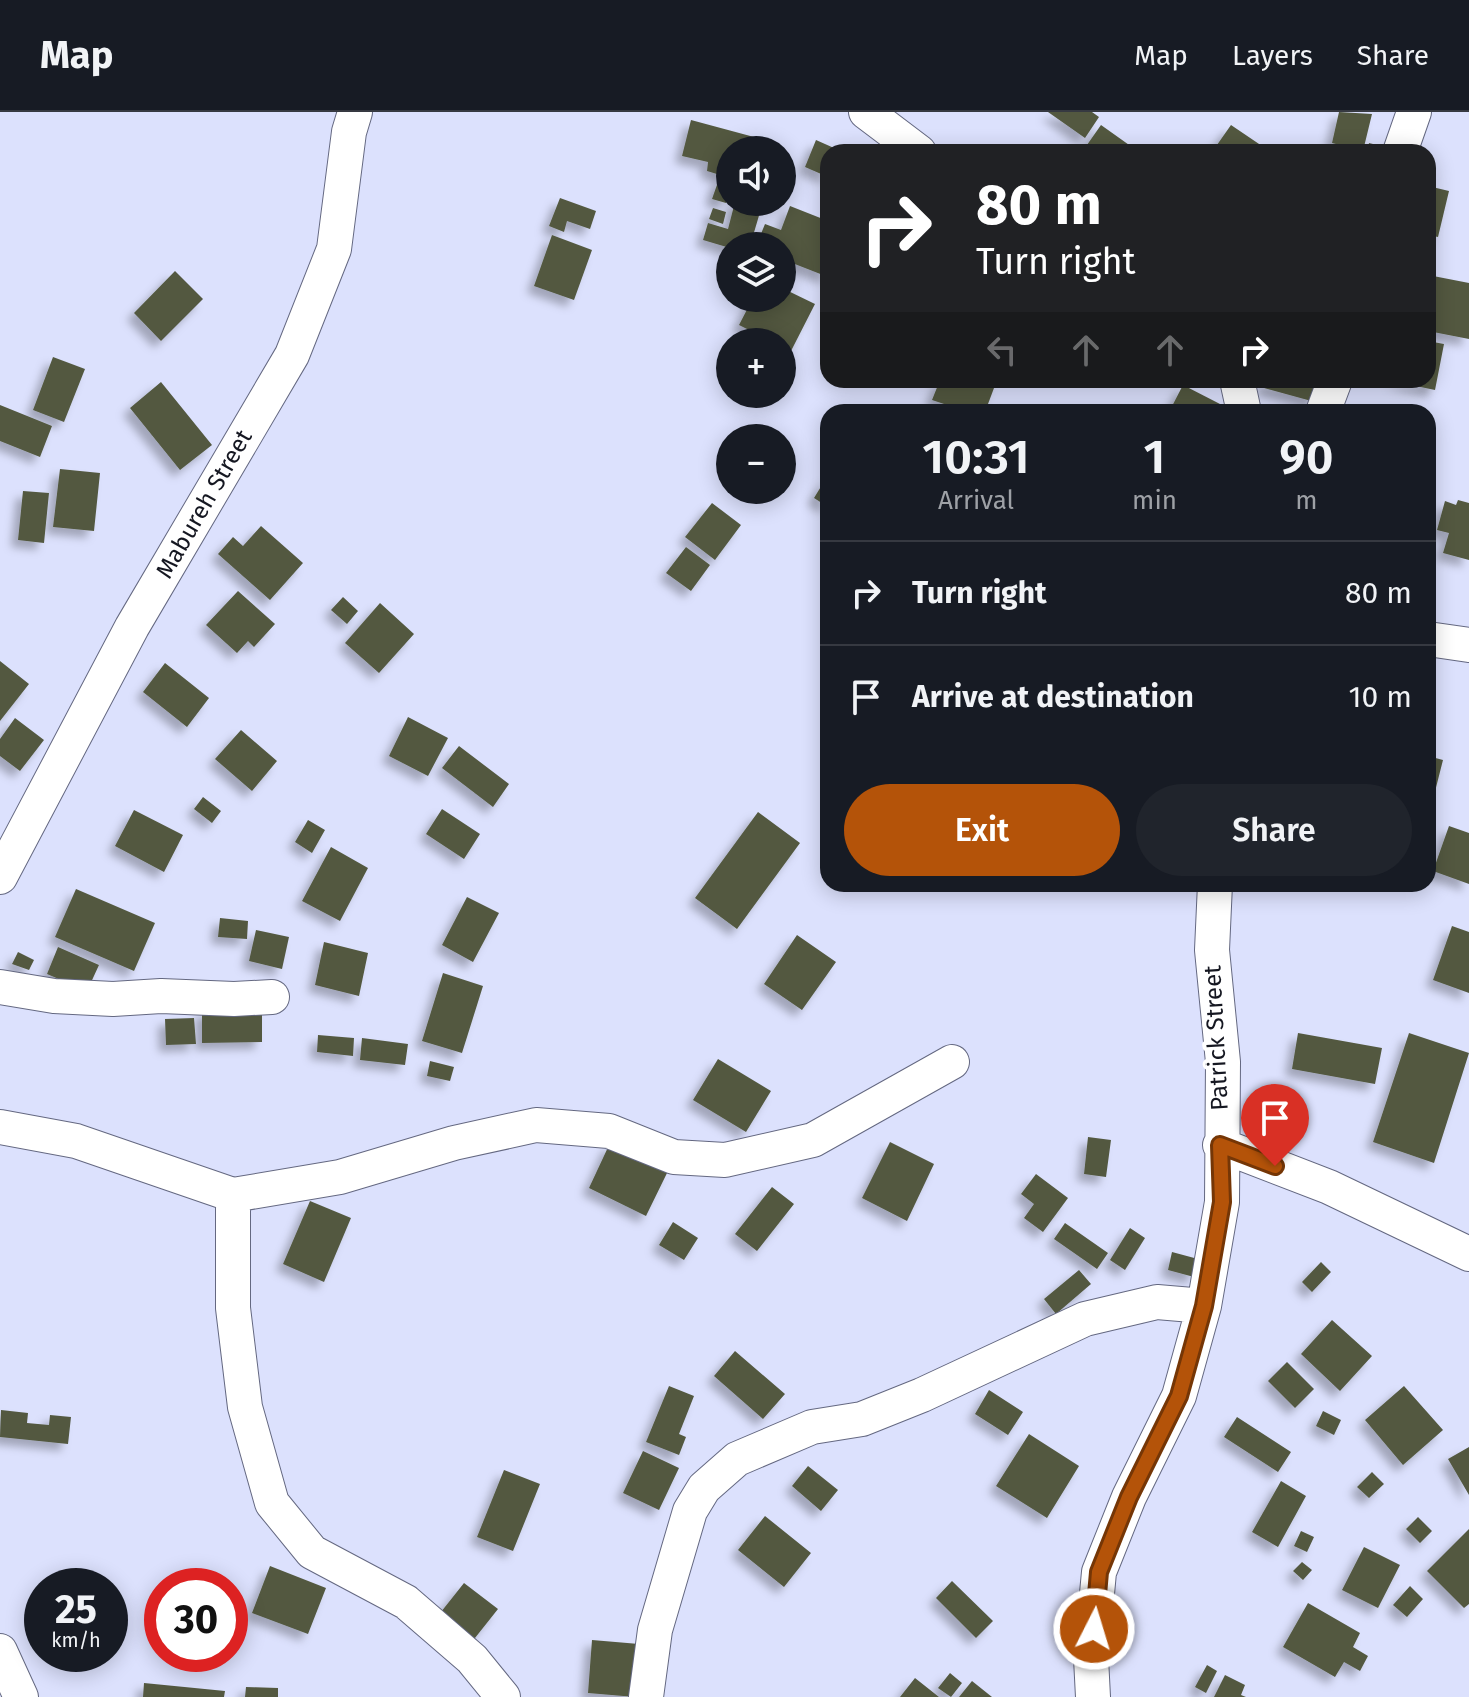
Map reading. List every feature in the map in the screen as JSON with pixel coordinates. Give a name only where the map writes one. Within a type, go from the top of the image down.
[{"type":"street","name":"Mabureh Street","points":[[0,877],[8,835],[292,355],[334,249],[349,132],[355,112]]},
{"type":"street","points":[[866,112],[908,144]]},
{"type":"street","points":[[1403,144],[1414,112]]},
{"type":"street","points":[[1436,640],[1469,645]]},
{"type":"street","name":"Patrick Street","points":[[1093,1697],[1091,1658],[1099,1572],[1129,1497],[1179,1396],[1204,1306],[1222,1202],[1220,1145],[1223,1062],[1212,950],[1215,892]]},
{"type":"street","points":[[0,987],[54,996],[113,999],[272,997]]},
{"type":"street","points":[[0,1127],[76,1141],[233,1195],[340,1177],[454,1143],[536,1125],[609,1131],[674,1157],[725,1160],[813,1140],[952,1062]]},
{"type":"street","points":[[1220,1145],[1329,1187],[1469,1254]]},
{"type":"street","points":[[233,1195],[233,1308],[245,1407],[272,1503],[312,1552],[406,1602],[472,1659],[503,1697]]},
{"type":"street","points":[[646,1697],[655,1630],[690,1511],[704,1488],[737,1459],[812,1427],[862,1419],[922,1395],[1085,1319],[1157,1302],[1204,1306]]},
{"type":"street","points":[[0,1651],[21,1697]]},
{"type":"building","points":[[1048,112],[1092,112],[1099,117],[1085,138]]},
{"type":"building","points":[[1339,112],[1372,114],[1365,144],[1332,143]]},
{"type":"building","points":[[691,120],[750,136],[716,136],[716,174],[707,171],[708,162],[682,156]]},
{"type":"building","points":[[1101,125],[1128,144],[1088,144]]},
{"type":"building","points":[[1231,125],[1259,144],[1218,144]]},
{"type":"building","points":[[816,140],[825,144],[820,144],[820,174],[805,167]]},
{"type":"building","points":[[1436,188],[1449,191],[1436,237]]},
{"type":"building","points":[[560,198],[596,211],[590,229],[567,221],[564,232],[549,226]]},
{"type":"building","points":[[713,208],[716,209],[716,216],[725,216],[723,224],[709,219]]},
{"type":"building","points":[[796,208],[820,218],[820,274],[796,264],[796,232],[762,232],[765,224],[781,230],[786,216],[796,216]]},
{"type":"building","points":[[731,216],[759,216],[754,232],[716,232],[716,244],[703,240],[708,223],[728,229]]},
{"type":"building","points":[[552,235],[592,250],[574,300],[534,286]]},
{"type":"building","points":[[175,271],[203,299],[161,341],[134,313]]},
{"type":"building","points":[[1436,277],[1469,283],[1469,339],[1436,333]]},
{"type":"building","points":[[796,295],[815,304],[796,341],[796,328],[745,328],[739,325],[746,312],[796,312]]},
{"type":"building","points":[[1436,342],[1444,344],[1436,385]]},
{"type":"building","points":[[53,357],[85,369],[64,422],[33,410]]},
{"type":"building","points":[[161,382],[212,445],[180,470],[130,408]]},
{"type":"building","points":[[937,388],[994,388],[988,404],[944,404],[932,400]]},
{"type":"building","points":[[1181,388],[1189,388],[1220,404],[1173,404]]},
{"type":"building","points":[[1264,388],[1319,388],[1315,402]]},
{"type":"building","points":[[0,405],[52,426],[40,457],[0,441]]},
{"type":"building","points":[[60,469],[100,473],[94,531],[53,527]]},
{"type":"building","points":[[820,488],[820,502],[814,498]]},
{"type":"building","points":[[23,491],[49,493],[44,543],[18,540]]},
{"type":"building","points":[[1458,500],[1469,503],[1469,560],[1443,553],[1449,533],[1437,530],[1445,501],[1456,505]]},
{"type":"building","points":[[712,503],[741,525],[715,560],[685,537]]},
{"type":"building","points":[[261,526],[303,563],[270,600],[218,554],[233,537],[243,546]]},
{"type":"building","points":[[686,547],[710,565],[691,591],[666,573]]},
{"type":"building","points":[[238,591],[275,624],[254,647],[248,641],[237,653],[206,625]]},
{"type":"building","points":[[343,597],[358,611],[347,624],[331,610]]},
{"type":"building","points":[[380,603],[414,634],[379,673],[345,643]]},
{"type":"building","points":[[0,661],[29,684],[0,721]]},
{"type":"building","points":[[165,663],[209,698],[187,727],[143,692]]},
{"type":"building","points":[[408,717],[448,738],[428,776],[389,756]]},
{"type":"building","points":[[15,718],[44,740],[20,771],[0,756],[0,739]]},
{"type":"building","points":[[241,730],[277,761],[252,791],[215,759]]},
{"type":"building","points":[[459,746],[509,784],[493,807],[442,768]]},
{"type":"building","points":[[1436,758],[1443,760],[1436,788]]},
{"type":"building","points":[[203,797],[221,811],[212,823],[194,809]]},
{"type":"building","points":[[442,809],[480,834],[464,859],[426,834]]},
{"type":"building","points":[[134,810],[183,835],[164,872],[115,846]]},
{"type":"building","points":[[758,812],[800,843],[737,929],[695,898]]},
{"type":"building","points":[[308,820],[325,830],[312,853],[295,842]]},
{"type":"building","points":[[1449,826],[1469,833],[1469,884],[1436,872],[1436,863]]},
{"type":"building","points":[[331,847],[368,868],[340,921],[302,901]]},
{"type":"building","points":[[76,889],[155,923],[134,971],[55,937]]},
{"type":"building","points":[[467,897],[499,913],[473,962],[442,945]]},
{"type":"building","points":[[220,918],[248,921],[247,939],[218,937]]},
{"type":"building","points":[[1452,926],[1469,932],[1469,993],[1433,980]]},
{"type":"building","points":[[256,930],[289,937],[282,969],[249,961]]},
{"type":"building","points":[[797,935],[836,962],[802,1010],[764,984]]},
{"type":"building","points":[[324,942],[368,953],[359,996],[315,985]]},
{"type":"building","points":[[58,947],[99,965],[87,991],[47,974]]},
{"type":"building","points":[[18,952],[34,960],[29,970],[12,964]]},
{"type":"building","points":[[443,973],[483,986],[462,1053],[422,1041]]},
{"type":"building","points":[[262,1009],[262,1042],[202,1043],[202,1010]]},
{"type":"building","points":[[194,1018],[196,1044],[166,1045],[165,1019]]},
{"type":"building","points":[[1298,1033],[1382,1048],[1375,1084],[1292,1069]]},
{"type":"building","points":[[1409,1033],[1469,1053],[1434,1163],[1373,1142]]},
{"type":"building","points":[[318,1035],[354,1038],[353,1056],[317,1052]]},
{"type":"building","points":[[362,1038],[408,1044],[405,1065],[360,1060]]},
{"type":"building","points":[[718,1059],[771,1091],[746,1132],[693,1100]]},
{"type":"building","points":[[430,1061],[454,1067],[450,1081],[427,1076]]},
{"type":"building","points":[[1088,1137],[1111,1140],[1106,1177],[1084,1174]]},
{"type":"building","points":[[890,1142],[934,1164],[907,1221],[862,1198]]},
{"type":"building","points":[[610,1143],[668,1171],[646,1216],[589,1188]]},
{"type":"building","points":[[1036,1174],[1068,1198],[1043,1232],[1024,1218],[1034,1204],[1021,1194]]},
{"type":"building","points":[[772,1187],[794,1204],[757,1251],[735,1234]]},
{"type":"building","points":[[310,1201],[351,1218],[324,1282],[283,1264]]},
{"type":"building","points":[[673,1222],[698,1238],[684,1260],[659,1245]]},
{"type":"building","points":[[1065,1223],[1108,1253],[1097,1269],[1054,1239]]},
{"type":"building","points":[[1130,1228],[1145,1238],[1125,1270],[1110,1260]]},
{"type":"building","points":[[1172,1252],[1198,1259],[1194,1277],[1168,1270]]},
{"type":"building","points":[[1321,1262],[1331,1272],[1312,1292],[1302,1282]]},
{"type":"building","points":[[1079,1270],[1091,1284],[1056,1314],[1044,1299]]},
{"type":"building","points":[[1332,1320],[1372,1356],[1340,1391],[1301,1354]]},
{"type":"building","points":[[735,1351],[785,1394],[763,1419],[714,1376]]},
{"type":"building","points":[[1287,1362],[1314,1389],[1295,1408],[1268,1381]]},
{"type":"building","points":[[669,1386],[694,1396],[679,1434],[686,1437],[679,1455],[646,1442]]},
{"type":"building","points":[[1404,1386],[1443,1430],[1403,1465],[1365,1420]]},
{"type":"building","points":[[989,1390],[1023,1412],[1008,1435],[975,1414]]},
{"type":"building","points":[[1,1410],[28,1413],[27,1423],[49,1425],[50,1415],[71,1417],[68,1444],[0,1437]]},
{"type":"building","points":[[1323,1411],[1341,1420],[1334,1435],[1316,1426]]},
{"type":"building","points":[[1237,1417],[1291,1452],[1278,1472],[1224,1437]]},
{"type":"building","points":[[1029,1434],[1079,1466],[1047,1518],[996,1486]]},
{"type":"building","points":[[1469,1447],[1469,1495],[1448,1459]]},
{"type":"building","points":[[643,1451],[679,1468],[659,1510],[623,1493]]},
{"type":"building","points":[[808,1466],[838,1490],[821,1511],[792,1486]]},
{"type":"building","points":[[504,1470],[540,1484],[513,1551],[477,1537]]},
{"type":"building","points":[[1372,1472],[1384,1484],[1369,1498],[1357,1487]]},
{"type":"building","points":[[1281,1481],[1306,1496],[1278,1547],[1252,1532]]},
{"type":"building","points":[[765,1516],[811,1553],[784,1587],[738,1550]]},
{"type":"building","points":[[1418,1517],[1432,1531],[1420,1543],[1406,1529]]},
{"type":"building","points":[[1469,1529],[1469,1604],[1464,1608],[1427,1571]]},
{"type":"building","points":[[1301,1531],[1314,1537],[1307,1552],[1294,1546]]},
{"type":"building","points":[[1364,1547],[1400,1565],[1378,1608],[1342,1590]]},
{"type":"building","points":[[1302,1562],[1312,1570],[1303,1580],[1293,1571]]},
{"type":"building","points":[[270,1566],[326,1588],[308,1634],[252,1613]]},
{"type":"building","points":[[952,1581],[993,1621],[976,1638],[936,1598]]},
{"type":"building","points":[[464,1583],[498,1609],[471,1643],[437,1617]]},
{"type":"building","points":[[1410,1586],[1423,1599],[1407,1617],[1393,1605]]},
{"type":"building","points":[[1308,1603],[1360,1633],[1353,1647],[1368,1656],[1360,1671],[1344,1662],[1335,1677],[1283,1647]]},
{"type":"building","points":[[592,1640],[639,1644],[635,1697],[588,1693]]},
{"type":"building","points":[[1207,1665],[1217,1671],[1206,1693],[1195,1687]]},
{"type":"building","points":[[950,1673],[962,1683],[951,1697],[938,1688]]},
{"type":"building","points":[[1225,1675],[1245,1685],[1241,1695],[1246,1697],[1214,1697]]},
{"type":"building","points":[[915,1678],[939,1697],[900,1697]]},
{"type":"building","points":[[972,1681],[992,1697],[959,1697]]},
{"type":"building","points":[[144,1683],[225,1691],[224,1697],[143,1697]]},
{"type":"building","points":[[246,1687],[278,1688],[278,1697],[245,1697]]},
{"type":"route","points":[[1094,1629],[1099,1572],[1129,1497],[1179,1396],[1204,1306],[1222,1202],[1220,1145],[1275,1166]]}]
